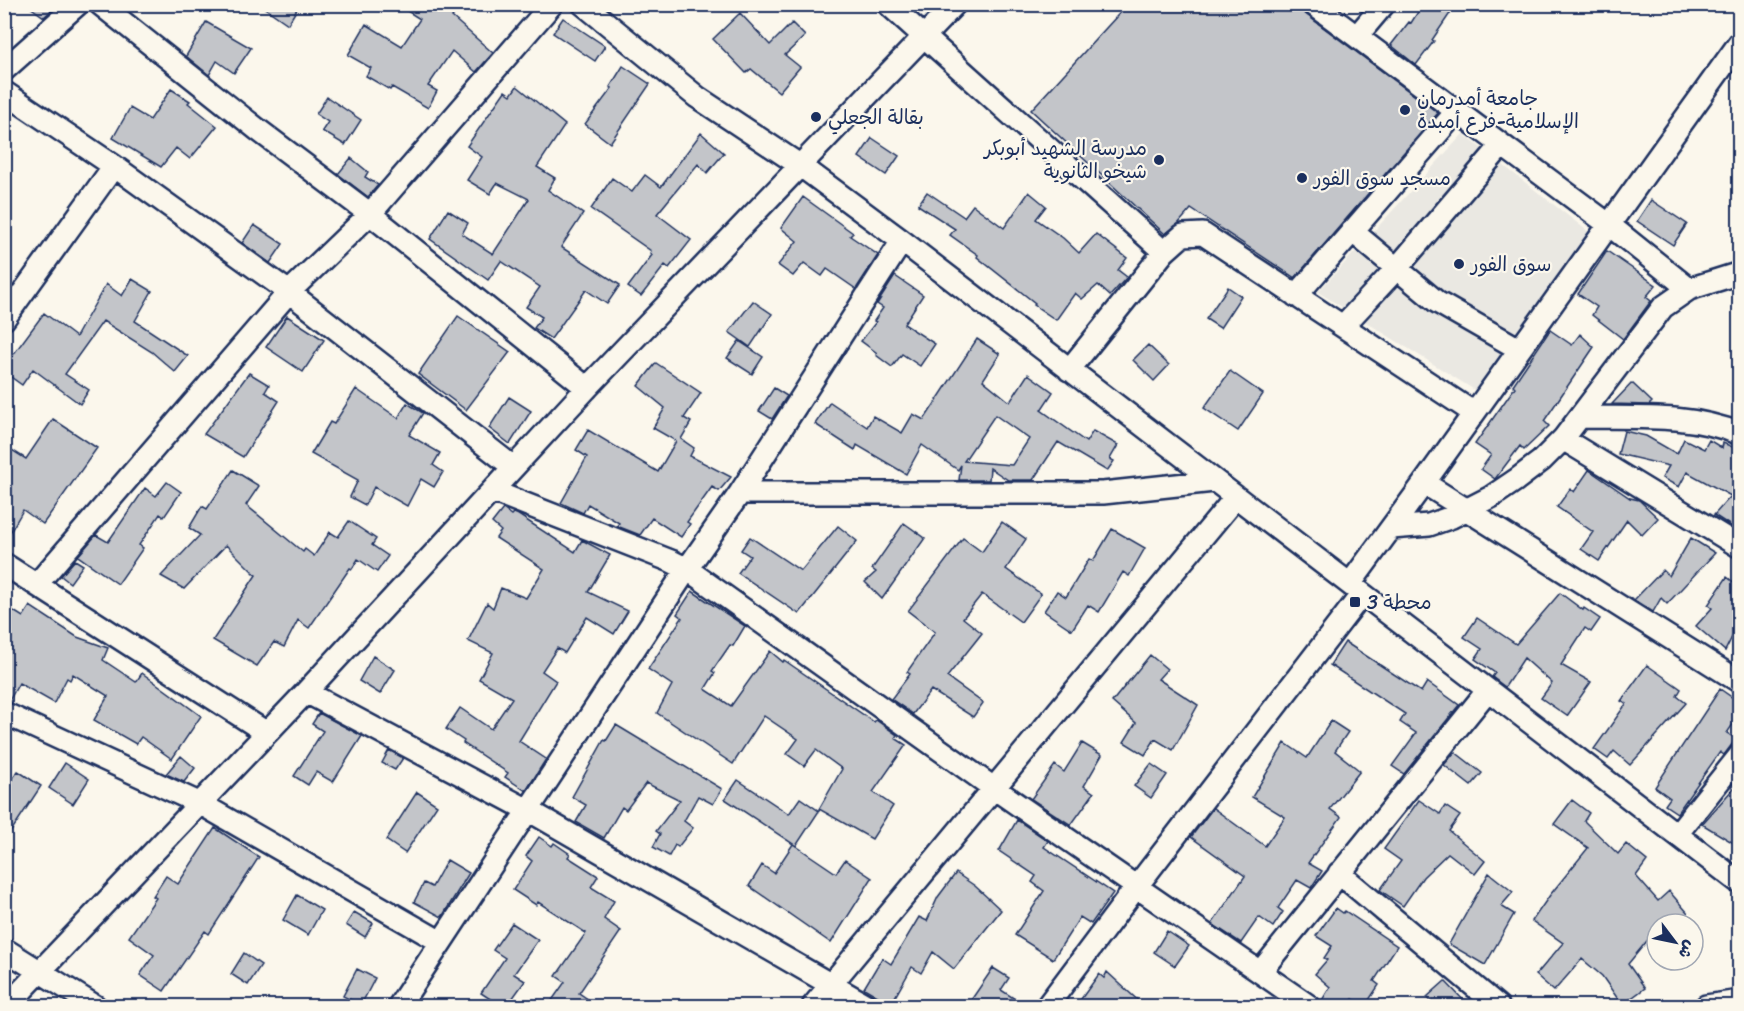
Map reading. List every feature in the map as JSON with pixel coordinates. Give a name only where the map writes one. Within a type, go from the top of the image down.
[{"type":"street","points":[[4,70],[78,4]]},
{"type":"street","points":[[100,4],[257,129],[370,214],[587,388]]},
{"type":"street","points":[[37,584],[289,292],[370,214],[552,4]]},
{"type":"street","points":[[583,4],[698,97],[801,166],[902,241],[1740,883]]},
{"type":"street","points":[[888,4],[1164,252]]},
{"type":"street","points":[[7,1006],[201,804],[587,388],[955,4]]},
{"type":"street","points":[[1314,4],[1608,224],[1689,289]]},
{"type":"street","points":[[1357,36],[1384,4]]},
{"type":"street","points":[[1047,1006],[1356,589],[1391,528],[1740,42]]},
{"type":"street","points":[[4,92],[114,166],[289,292],[513,467]]},
{"type":"street","points":[[1296,296],[1457,111]]},
{"type":"street","points":[[1343,326],[1397,268],[1502,145]]},
{"type":"street","points":[[4,319],[114,166]]},
{"type":"street","points":[[1352,231],[1437,302],[1519,349]]},
{"type":"street","points":[[1069,370],[1164,252],[1183,236],[1203,234],[1474,412]]},
{"type":"street","points":[[399,1006],[687,569],[740,493],[902,241]]},
{"type":"street","points":[[1391,528],[1429,525],[1467,510],[1516,480],[1541,461],[1563,439],[1663,307],[1689,289],[1740,273]]},
{"type":"street","points":[[1580,417],[1684,419],[1740,434]]},
{"type":"street","points":[[1563,439],[1736,539]]},
{"type":"street","points":[[740,493],[1103,493],[1214,481]]},
{"type":"street","points":[[1424,483],[1740,682]]},
{"type":"street","points":[[492,491],[672,561],[687,569],[995,789],[1310,1006]]},
{"type":"street","points":[[813,1006],[1235,498]]},
{"type":"street","points":[[4,564],[267,733]]},
{"type":"street","points":[[1261,971],[1488,690]]},
{"type":"street","points":[[306,692],[528,810],[868,1006]]},
{"type":"street","points":[[4,712],[201,804],[441,942]]},
{"type":"street","points":[[1677,834],[1740,755]]},
{"type":"street","points":[[1339,873],[1498,1006]]},
{"type":"street","points":[[4,948],[95,1006]]},
{"type":"street","points":[[1706,1006],[1740,1001]]},
{"type":"shaded area","name":"سوق الفور","points":[[1463,134],[1594,236],[1481,394],[1318,292]]},
{"type":"building","points":[[26,4],[58,4],[44,17]]},
{"type":"building","points":[[259,4],[300,4],[288,24]]},
{"type":"building","points":[[396,4],[462,4],[452,17],[493,53],[476,72],[452,51],[428,86],[437,91],[428,108],[392,87],[390,90],[366,76],[371,68],[348,55],[366,24],[402,46],[420,19]]},
{"type":"building","points":[[1128,4],[1292,4],[1438,113],[1295,278],[1191,209],[1178,224],[1165,234],[1031,110]]},
{"type":"building","points":[[1423,4],[1441,4],[1451,12],[1416,65],[1391,45],[1409,22],[1411,23]]},
{"type":"building","points":[[740,13],[770,45],[792,23],[805,36],[785,55],[800,67],[779,92],[751,69],[746,73],[713,39]]},
{"type":"building","points":[[563,18],[605,46],[595,61],[553,33]]},
{"type":"building","points":[[206,22],[251,48],[234,73],[217,61],[209,75],[186,56]]},
{"type":"building","points":[[623,66],[650,84],[610,143],[585,124],[612,88],[610,87]]},
{"type":"building","points":[[517,86],[565,125],[537,167],[555,178],[548,190],[583,214],[561,247],[620,285],[607,304],[586,290],[551,339],[534,328],[542,317],[526,307],[540,287],[501,261],[488,280],[430,239],[448,210],[468,223],[462,234],[493,254],[529,199],[497,183],[490,194],[467,180],[482,157],[467,146],[505,91],[511,95]]},
{"type":"building","points":[[171,89],[190,101],[188,103],[217,126],[190,159],[176,148],[161,167],[113,138],[130,108],[150,120]]},
{"type":"building","points":[[327,97],[361,120],[345,145],[322,131],[328,122],[316,114]]},
{"type":"building","points":[[701,133],[724,153],[707,173],[698,164],[657,214],[691,240],[669,268],[665,265],[641,296],[628,287],[652,255],[651,251],[591,209],[612,178],[632,192],[645,175],[661,187]]},
{"type":"building","points":[[872,138],[899,156],[886,175],[859,157]]},
{"type":"building","points":[[351,158],[368,172],[365,177],[378,185],[368,197],[338,174]]},
{"type":"building","points":[[927,192],[964,217],[973,205],[1004,228],[1029,192],[1046,206],[1036,219],[1063,238],[1079,253],[1096,234],[1127,258],[1118,270],[1127,277],[1110,296],[1098,285],[1082,299],[1075,293],[1056,320],[1034,305],[1035,303],[977,257],[978,255],[950,235],[955,229],[918,205]]},
{"type":"building","points":[[803,197],[853,233],[850,236],[878,255],[856,289],[827,269],[822,276],[804,263],[793,276],[778,265],[797,241],[781,228]]},
{"type":"building","points":[[1651,200],[1687,224],[1673,245],[1637,221]]},
{"type":"building","points":[[254,225],[283,244],[270,263],[242,243]]},
{"type":"building","points":[[1607,251],[1656,285],[1646,297],[1651,301],[1623,339],[1592,315],[1597,307],[1578,294]]},
{"type":"building","points":[[895,276],[923,295],[904,324],[935,344],[920,366],[902,354],[892,367],[861,341],[876,322],[874,321],[883,308],[877,304]]},
{"type":"building","points":[[132,279],[152,291],[135,321],[188,356],[175,372],[152,352],[103,321],[65,374],[89,390],[80,404],[33,369],[22,385],[4,372],[4,367],[44,313],[76,337],[106,284],[122,296]]},
{"type":"building","points":[[1228,287],[1241,296],[1220,328],[1206,319]]},
{"type":"building","points":[[753,301],[772,314],[750,347],[729,332]]},
{"type":"building","points":[[287,316],[324,340],[303,372],[266,347]]},
{"type":"building","points":[[458,316],[510,352],[466,410],[418,374]]},
{"type":"building","points":[[1550,330],[1572,345],[1580,334],[1594,347],[1544,421],[1549,426],[1524,450],[1520,446],[1495,479],[1481,469],[1491,455],[1475,444],[1515,387],[1513,385]]},
{"type":"building","points":[[977,339],[1000,354],[983,380],[1010,402],[1028,374],[1053,392],[1041,410],[1086,442],[1093,431],[1118,445],[1110,459],[1114,461],[1107,471],[1058,442],[1033,480],[1008,480],[990,468],[989,480],[959,480],[961,465],[958,470],[922,445],[906,474],[857,445],[855,450],[815,424],[830,402],[867,427],[873,416],[902,433],[913,414],[924,420]],"holes":[[[995,415],[1029,439],[1012,465],[964,461]]]},
{"type":"building","points":[[739,341],[763,357],[752,374],[727,358]]},
{"type":"building","points":[[1148,345],[1169,365],[1154,381],[1133,360]]},
{"type":"building","points":[[656,363],[701,393],[684,418],[691,422],[681,439],[694,448],[690,456],[731,477],[719,491],[712,487],[687,522],[690,524],[681,537],[652,518],[640,535],[617,526],[619,523],[588,504],[583,513],[561,503],[587,457],[576,450],[588,430],[658,472],[676,441],[653,428],[665,408],[638,386]]},
{"type":"building","points":[[1230,371],[1263,394],[1238,431],[1204,408]]},
{"type":"building","points":[[249,373],[269,385],[265,392],[279,401],[243,457],[204,434]]},
{"type":"building","points":[[1632,383],[1652,402],[1649,405],[1612,404]]},
{"type":"building","points":[[774,388],[787,396],[772,419],[759,411]]},
{"type":"building","points":[[356,389],[398,418],[407,403],[423,413],[409,435],[440,453],[433,465],[443,472],[434,487],[421,479],[407,506],[374,487],[365,505],[350,497],[358,480],[311,454],[330,422],[334,424]]},
{"type":"building","points":[[509,397],[531,411],[510,444],[489,428]]},
{"type":"building","points":[[53,419],[97,448],[43,524],[23,510],[4,543],[4,445],[26,459]]},
{"type":"building","points":[[1624,431],[1646,436],[1677,454],[1684,439],[1704,449],[1709,440],[1722,448],[1723,443],[1740,450],[1740,532],[1714,515],[1731,496],[1687,472],[1679,487],[1662,478],[1669,466],[1618,454]]},
{"type":"building","points":[[233,470],[259,486],[246,505],[303,552],[305,549],[314,556],[330,532],[338,537],[349,521],[376,539],[372,545],[388,556],[377,572],[358,559],[309,628],[298,620],[284,647],[274,642],[257,666],[213,640],[256,575],[226,545],[184,589],[161,576],[200,535],[189,528],[202,506],[207,509]]},
{"type":"building","points":[[1589,470],[1630,498],[1639,500],[1658,518],[1642,535],[1627,520],[1599,561],[1581,549],[1593,532],[1557,507],[1570,489],[1574,492]]},
{"type":"building","points":[[167,482],[181,492],[164,517],[160,514],[139,545],[143,548],[118,584],[78,556],[96,535],[108,542],[145,488],[156,496]]},
{"type":"building","points":[[503,509],[511,515],[517,514],[575,552],[582,540],[610,555],[588,592],[628,611],[614,634],[587,617],[565,653],[557,648],[542,671],[556,681],[519,741],[546,759],[526,791],[505,777],[508,773],[446,729],[460,708],[491,729],[512,698],[479,679],[493,653],[468,641],[487,603],[493,608],[501,588],[526,598],[544,569],[496,538],[501,531],[492,523]]},
{"type":"building","points":[[1002,522],[1026,539],[1006,569],[1041,594],[1021,622],[982,594],[963,618],[982,633],[947,677],[983,703],[973,717],[931,690],[913,714],[891,699],[910,674],[907,672],[935,632],[908,611],[963,538],[982,552]]},
{"type":"building","points":[[904,523],[925,538],[882,599],[865,582],[876,572],[872,569]]},
{"type":"building","points":[[838,526],[857,541],[799,614],[738,573],[750,556],[741,550],[750,537],[801,571]]},
{"type":"building","points":[[1112,529],[1145,548],[1129,576],[1123,572],[1099,612],[1088,605],[1072,630],[1044,611],[1057,591],[1066,597],[1089,559],[1093,561]]},
{"type":"building","points":[[1691,538],[1715,553],[1667,604],[1661,598],[1653,612],[1634,600],[1663,570],[1669,576]]},
{"type":"building","points":[[75,560],[83,565],[70,583],[61,576]]},
{"type":"building","points":[[1727,577],[1740,587],[1740,621],[1725,651],[1696,626],[1712,608],[1708,605]]},
{"type":"building","points":[[692,591],[745,626],[733,646],[730,645],[712,671],[715,673],[705,689],[731,706],[770,651],[874,722],[876,720],[897,735],[895,738],[906,745],[873,792],[893,806],[872,839],[819,809],[842,769],[816,750],[804,766],[787,754],[798,739],[764,716],[733,764],[657,713],[672,685],[648,669],[682,618],[677,614]]},
{"type":"building","points":[[1560,593],[1600,619],[1591,632],[1585,628],[1561,665],[1591,682],[1567,716],[1541,698],[1552,683],[1524,658],[1505,687],[1492,677],[1495,673],[1475,659],[1482,649],[1464,637],[1477,618],[1516,644]]},
{"type":"building","points":[[4,605],[23,617],[30,606],[77,637],[108,648],[103,660],[136,682],[142,673],[201,716],[172,759],[141,737],[136,744],[94,720],[108,696],[73,674],[70,680],[67,678],[54,703],[19,683],[9,701],[4,701]]},
{"type":"building","points":[[1345,642],[1421,692],[1427,682],[1459,705],[1404,774],[1392,766],[1416,733],[1400,722],[1405,714],[1330,665]]},
{"type":"building","points":[[1150,655],[1167,669],[1158,679],[1198,705],[1173,750],[1155,739],[1145,755],[1124,742],[1136,723],[1112,702]]},
{"type":"building","points":[[373,656],[395,670],[380,694],[359,681]]},
{"type":"building","points":[[1647,665],[1681,689],[1677,696],[1686,703],[1630,765],[1614,751],[1608,759],[1594,749],[1626,704],[1621,701]]},
{"type":"building","points":[[1720,689],[1740,703],[1740,714],[1727,733],[1736,739],[1724,755],[1720,752],[1677,813],[1665,805],[1670,798],[1655,787]]},
{"type":"building","points":[[319,713],[362,736],[333,782],[316,772],[308,785],[294,776],[323,731],[312,724]]},
{"type":"building","points":[[1331,721],[1348,732],[1335,751],[1360,771],[1330,809],[1341,817],[1308,863],[1322,871],[1311,888],[1297,880],[1278,908],[1283,912],[1273,927],[1259,917],[1241,943],[1212,924],[1245,876],[1191,837],[1213,808],[1265,846],[1285,817],[1252,797],[1285,743],[1307,758]]},
{"type":"building","points":[[616,725],[722,789],[713,804],[698,796],[684,821],[693,828],[678,847],[675,845],[669,856],[653,847],[660,834],[656,831],[680,800],[646,783],[626,810],[622,807],[604,838],[576,822],[586,805],[572,797],[604,740],[606,741]]},
{"type":"building","points":[[1082,743],[1102,755],[1084,786],[1094,793],[1071,825],[1031,799],[1055,765],[1064,772]]},
{"type":"building","points":[[389,750],[403,758],[395,770],[382,763]]},
{"type":"building","points":[[1455,752],[1482,773],[1471,786],[1444,765]]},
{"type":"building","points":[[181,756],[195,768],[184,782],[166,774]]},
{"type":"building","points":[[65,763],[89,779],[73,804],[49,788]]},
{"type":"building","points":[[1151,764],[1167,775],[1151,798],[1134,786]]},
{"type":"building","points":[[18,771],[41,786],[4,842],[4,791]]},
{"type":"building","points":[[738,780],[789,814],[800,798],[819,811],[796,846],[725,799]]},
{"type":"building","points":[[1740,781],[1740,847],[1702,824]]},
{"type":"building","points":[[417,792],[437,805],[405,853],[386,840]]},
{"type":"building","points":[[1419,800],[1440,814],[1445,806],[1460,816],[1449,831],[1485,861],[1475,874],[1448,853],[1423,877],[1403,906],[1380,890],[1401,861],[1384,849]]},
{"type":"building","points":[[1572,800],[1589,813],[1584,821],[1618,854],[1626,844],[1647,861],[1636,876],[1658,901],[1669,891],[1687,912],[1645,912],[1645,943],[1628,964],[1645,988],[1622,1005],[1602,976],[1582,959],[1554,991],[1536,975],[1563,943],[1532,921],[1588,848],[1554,824]]},
{"type":"building","points":[[1017,820],[1048,841],[1044,847],[1113,893],[1091,924],[1080,917],[1053,959],[1015,935],[1044,891],[1032,882],[1036,876],[999,851]]},
{"type":"building","points":[[215,828],[259,857],[209,934],[205,931],[164,991],[140,975],[154,955],[129,937],[156,898],[153,896],[166,876],[178,884]]},
{"type":"building","points":[[539,837],[552,846],[554,843],[570,854],[568,857],[598,876],[591,887],[614,901],[604,919],[621,931],[579,993],[598,1006],[548,1006],[565,982],[556,976],[586,933],[538,902],[536,905],[513,890],[532,861],[526,856]]},
{"type":"building","points":[[793,844],[836,873],[845,860],[872,878],[831,943],[749,886],[762,865],[774,873]]},
{"type":"building","points":[[447,860],[469,873],[442,917],[414,902],[424,883],[432,887]]},
{"type":"building","points":[[956,873],[975,886],[1001,910],[954,969],[933,952],[921,973],[912,967],[891,1004],[864,988],[882,958],[891,964],[919,917],[927,921],[938,897]]},
{"type":"building","points":[[1489,873],[1513,892],[1501,906],[1514,914],[1485,965],[1449,944]]},
{"type":"building","points":[[297,895],[322,910],[308,935],[283,920]]},
{"type":"building","points":[[1336,908],[1343,913],[1345,911],[1397,946],[1374,981],[1379,985],[1365,1006],[1353,999],[1348,1006],[1322,1006],[1321,1002],[1330,987],[1315,974],[1327,960],[1324,958],[1332,946],[1316,936]]},
{"type":"building","points":[[354,912],[373,923],[365,937],[346,925]]},
{"type":"building","points":[[512,923],[538,940],[514,974],[525,981],[507,1006],[501,1006],[481,993],[505,958],[493,950]]},
{"type":"building","points":[[1167,931],[1189,946],[1175,966],[1154,952]]},
{"type":"building","points":[[244,953],[261,965],[248,985],[231,974]]},
{"type":"building","points":[[993,968],[1009,978],[1001,990],[1026,1006],[967,1006]]},
{"type":"building","points":[[357,969],[375,978],[361,1005],[343,996]]},
{"type":"building","points":[[1107,972],[1144,1006],[1076,1006],[1099,974],[1104,978]]},
{"type":"building","points":[[1445,981],[1469,1006],[1436,1006],[1427,997]]},
{"type":"place","name":"جامعة أمدرمان الإسلامية-فرع أمبدة","points":[[1405,110]]},
{"type":"place","name":"بقالة الجعلي","points":[[816,117]]},
{"type":"place","name":"مدرسة الشهيد أبوبكر شيخو الثانوية","points":[[1159,160]]},
{"type":"place","name":"مسجد سوق الفور","points":[[1302,178]]},
{"type":"place","name":"سوق الفور","points":[[1459,264]]},
{"type":"place","name":"محطة 3","points":[[1355,602]]}]
